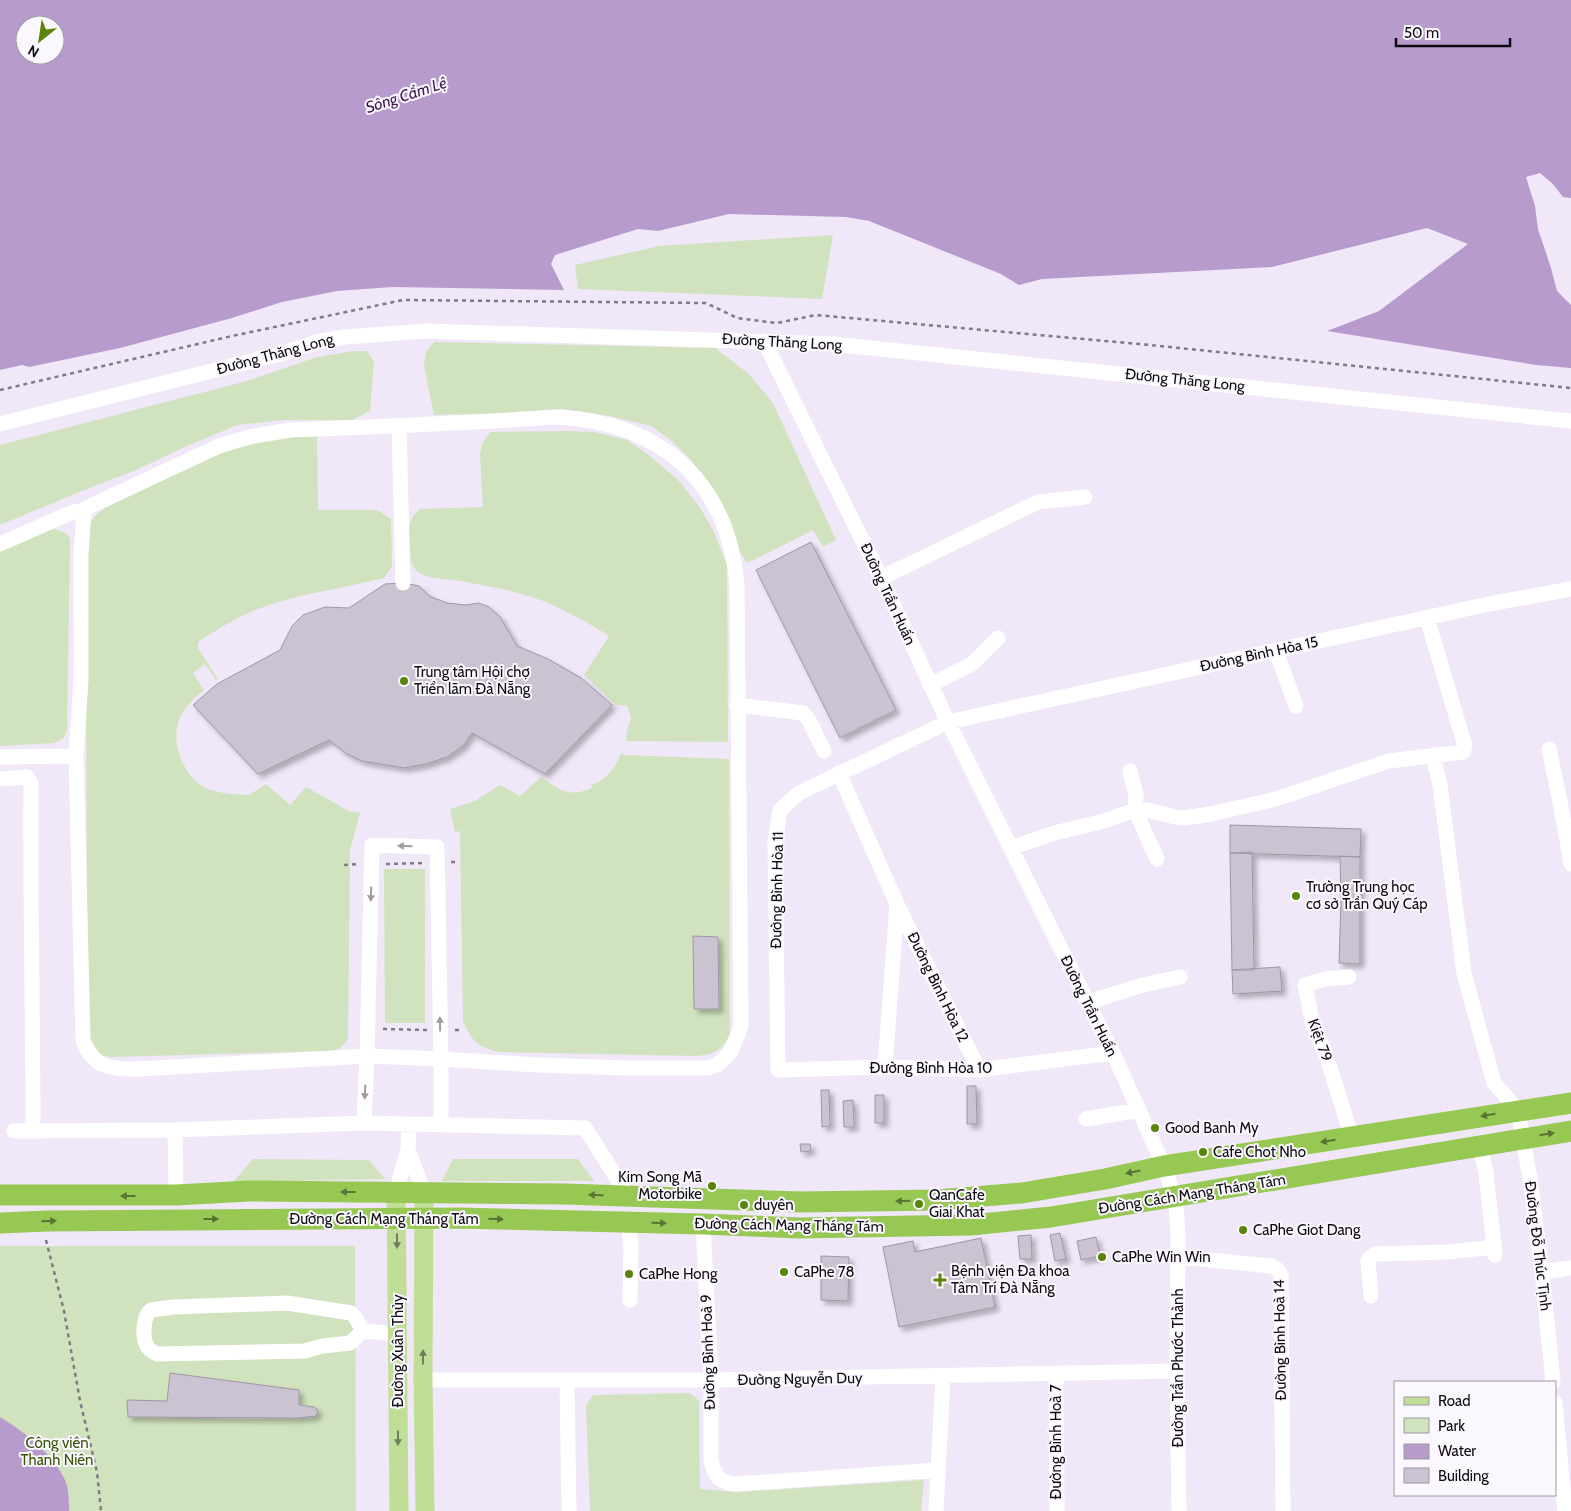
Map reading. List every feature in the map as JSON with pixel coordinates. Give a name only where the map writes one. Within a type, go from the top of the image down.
[{"type":"highway","name":"Đường Cách Mạng Tháng Tám","points":[[0,1196],[176,1196],[249,1191],[628,1196],[801,1202],[937,1200],[1022,1193],[1164,1166],[1571,1103]]},
{"type":"highway","name":"Đường Cách Mạng Tháng Tám","points":[[0,1223],[424,1218],[798,1228],[971,1225],[1051,1217],[1571,1131]]},
{"type":"main road","name":"Đường Xuân Thủy","points":[[396,1192],[399,1511]]},
{"type":"main road","name":"Đường Xuân Thủy","points":[[424,1192],[423,1380],[425,1511]]},
{"type":"street","name":"Đường Thăng Long","points":[[0,424],[280,354],[321,340],[426,331],[832,344],[1571,421]]},
{"type":"street","name":"Đường Trần Huấn","points":[[764,341],[881,578],[948,722],[1113,1053],[1164,1166],[1173,1196]]},
{"type":"street","points":[[0,544],[73,512],[84,511],[84,509],[219,446],[290,430],[557,417],[604,425],[639,436],[660,446],[681,461],[716,506],[725,525],[731,546],[737,585],[741,1027],[736,1041],[724,1060],[718,1065],[707,1068],[683,1068],[538,1065],[367,1056],[139,1070],[106,1066],[88,1054],[83,1040],[76,756],[81,680],[80,598],[84,511]]},
{"type":"street","points":[[399,426],[403,583]]},
{"type":"street","points":[[881,578],[1038,502],[1085,497]]},
{"type":"street","name":"Đường Bình Hòa 15","points":[[948,722],[1427,618],[1571,589]]},
{"type":"street","points":[[1011,848],[1054,833],[1104,821],[1136,810],[1147,810],[1185,818],[1211,814],[1276,799],[1384,762],[1460,753],[1465,749],[1465,746],[1427,618]]},
{"type":"street","points":[[930,685],[972,664],[998,638]]},
{"type":"street","points":[[1276,651],[1296,706]]},
{"type":"street","points":[[738,704],[803,714],[809,720],[824,750]]},
{"type":"street","name":"Đường Bình Hòa 11","points":[[778,1070],[775,852],[780,810],[799,793],[948,722]]},
{"type":"street","points":[[1549,749],[1571,864]]},
{"type":"street","points":[[0,757],[76,756]]},
{"type":"street","points":[[1433,756],[1440,785],[1464,973],[1494,1083],[1518,1110]]},
{"type":"street","points":[[1130,771],[1136,794],[1136,810],[1157,859]]},
{"type":"street","name":"Đường Bình Hòa 12","points":[[839,773],[896,904],[979,1070]]},
{"type":"street","points":[[0,779],[27,777],[31,784],[30,902],[33,1130]]},
{"type":"street","points":[[364,1123],[372,846],[437,847],[442,1059],[441,1125]]},
{"type":"street","name":"Đường Bình Hòa 12","points":[[885,1067],[896,904]]},
{"type":"street","points":[[1088,1002],[1143,985],[1180,977]]},
{"type":"street","name":"Kiệt 79","points":[[1349,977],[1324,979],[1305,985],[1312,1022],[1326,1055],[1352,1137]]},
{"type":"street","name":"Đường Bình Hòa 10","points":[[778,1070],[885,1067],[979,1070],[1113,1053]]},
{"type":"street","points":[[1086,1119],[1139,1110]]},
{"type":"street","name":"Đường Đỗ Thúc Tịnh","points":[[1518,1110],[1542,1272],[1553,1381]]},
{"type":"street","points":[[14,1131],[175,1130],[364,1123],[585,1128],[628,1196]]},
{"type":"street","points":[[396,1192],[408,1150],[409,1125]]},
{"type":"street","points":[[175,1130],[176,1196]]},
{"type":"street","points":[[1371,1296],[1368,1261],[1375,1254],[1494,1251],[1486,1173],[1480,1146]]},
{"type":"street","points":[[408,1150],[424,1192]]},
{"type":"street","name":"Đường Trần Phước Thành","points":[[1173,1196],[1176,1203],[1179,1257],[1177,1371],[1179,1511]]},
{"type":"street","points":[[628,1222],[631,1244],[630,1300]]},
{"type":"street","name":"Đường Bình Hoà 9","points":[[703,1224],[710,1380],[711,1460],[713,1471],[718,1479],[726,1483],[736,1484],[938,1470]]},
{"type":"street","name":"Đường Bình Hoà 14","points":[[1179,1257],[1272,1266],[1278,1270],[1280,1275],[1283,1511]]},
{"type":"street","points":[[1542,1272],[1571,1268]]},
{"type":"street","points":[[287,1303],[351,1313],[355,1316],[363,1331],[350,1344],[323,1346],[304,1351],[156,1354],[151,1352],[146,1346],[144,1319],[151,1310],[173,1307],[287,1303]]},
{"type":"street","points":[[363,1331],[397,1334]]},
{"type":"street","name":"Đường Nguyễn Duy","points":[[423,1380],[567,1382],[943,1377],[1177,1371]]},
{"type":"street","name":"Đường Bình Hoà 7","points":[[1056,1373],[1057,1511]]},
{"type":"street","points":[[936,1511],[943,1377]]},
{"type":"street","points":[[567,1382],[569,1511]]},
{"type":"street","points":[[1556,1414],[1565,1511]]},
{"type":"path","points":[[344,865],[458,862]]},
{"type":"path","points":[[367,1029],[462,1030]]},
{"type":"path","points":[[46,1240],[64,1311],[82,1407],[96,1464],[101,1511]]},
{"type":"green space","points":[[833,235],[822,299],[578,289],[575,265],[659,246]]},
{"type":"green space","points":[[434,342],[715,348],[748,373],[773,403],[836,540],[823,547],[813,530],[747,563],[740,552],[716,493],[690,459],[672,441],[651,426],[609,416],[563,409],[434,415],[424,366],[426,352]]},
{"type":"green space","points":[[367,351],[374,362],[370,411],[352,420],[284,420],[237,425],[134,471],[0,525],[0,445],[247,381],[317,357]]},
{"type":"green space","points":[[490,432],[595,432],[627,440],[649,455],[679,481],[701,509],[714,532],[727,565],[728,742],[626,741],[631,717],[627,706],[616,705],[584,675],[609,636],[543,601],[493,587],[430,577],[419,573],[411,563],[409,527],[411,520],[420,509],[483,507],[480,454],[482,444]]},
{"type":"green space","points":[[274,436],[317,436],[318,510],[377,510],[391,519],[392,567],[384,578],[305,595],[250,612],[198,642],[198,648],[218,679],[216,680],[205,664],[193,673],[204,690],[191,701],[181,715],[176,734],[177,745],[179,755],[189,773],[204,787],[214,791],[249,795],[266,784],[290,805],[306,787],[349,811],[360,813],[350,850],[348,1037],[341,1047],[330,1051],[110,1057],[99,1055],[88,1038],[85,541],[88,530],[96,515],[105,508],[217,454]]},
{"type":"green space","points":[[55,529],[67,534],[70,539],[67,732],[63,739],[54,743],[0,746],[0,549],[44,530]]},
{"type":"green space","points":[[621,753],[625,755],[729,759],[730,1035],[717,1051],[697,1056],[499,1052],[485,1048],[469,1034],[463,1021],[460,831],[455,832],[450,809],[475,801],[500,785],[520,796],[541,777],[565,791],[584,791],[592,788],[591,785],[602,780],[610,773]]},
{"type":"green space","points":[[384,869],[425,869],[425,1023],[385,1023]]},
{"type":"green space","points":[[253,1159],[369,1160],[385,1179],[233,1182]]},
{"type":"green space","points":[[453,1159],[578,1159],[594,1181],[442,1181]]},
{"type":"green space","name":"Công viên Thanh Niên","points":[[0,1246],[355,1246],[356,1511],[0,1511]]},
{"type":"green space","points":[[690,1393],[699,1401],[700,1489],[737,1492],[924,1480],[921,1511],[590,1511],[586,1405],[593,1395]]},
{"type":"water","name":"Sông Cẩm Lệ","points":[[0,0],[1571,0],[1571,198],[1563,197],[1552,183],[1540,173],[1526,177],[1535,206],[1538,229],[1557,291],[1571,305],[1571,368],[1536,365],[1327,331],[1379,311],[1468,244],[1427,228],[1272,267],[1042,279],[1019,285],[1001,274],[869,221],[846,217],[729,214],[658,231],[638,229],[555,255],[551,264],[564,290],[392,287],[337,291],[282,302],[232,318],[120,348],[29,367],[22,365],[0,370]]},
{"type":"water","points":[[0,1417],[28,1436],[60,1470],[66,1484],[69,1511],[0,1511]]},
{"type":"building","points":[[811,542],[896,710],[840,738],[756,570]]},
{"type":"building","name":"Trung tâm Hội chợ Triển lãm Đà Nẵng","points":[[404,583],[419,586],[429,596],[447,603],[466,605],[479,603],[489,607],[500,617],[517,646],[548,659],[581,678],[612,705],[545,774],[472,733],[464,745],[447,757],[426,764],[404,768],[362,761],[347,754],[329,740],[258,774],[193,705],[217,684],[280,650],[292,626],[303,615],[325,607],[349,608],[385,584]]},
{"type":"building","points":[[1230,825],[1361,829],[1360,857],[1230,853]]},
{"type":"building","points":[[1252,852],[1254,970],[1232,970],[1230,853]]},
{"type":"building","points":[[1340,856],[1360,857],[1360,901],[1341,901]]},
{"type":"building","points":[[1341,901],[1360,901],[1360,964],[1339,963]]},
{"type":"building","points":[[693,936],[718,937],[719,1009],[694,1009]]},
{"type":"building","points":[[1280,967],[1282,991],[1233,994],[1232,970]]},
{"type":"building","points":[[967,1086],[976,1086],[977,1124],[967,1124]]},
{"type":"building","points":[[821,1090],[829,1090],[830,1126],[822,1127]]},
{"type":"building","points":[[875,1095],[884,1095],[884,1123],[875,1123]]},
{"type":"building","points":[[853,1100],[854,1127],[844,1127],[843,1101]]},
{"type":"building","points":[[800,1144],[810,1144],[811,1151],[801,1152]]},
{"type":"building","points":[[1060,1233],[1066,1259],[1055,1261],[1050,1235]]},
{"type":"building","points":[[1031,1235],[1032,1259],[1020,1259],[1018,1236]]},
{"type":"building","points":[[1096,1237],[1100,1256],[1081,1260],[1077,1241]]},
{"type":"building","name":"Bệnh viện Đa khoa Tâm Trí Đà Nẵng","points":[[981,1238],[995,1307],[899,1327],[883,1247],[913,1241],[915,1252]]},
{"type":"building","points":[[821,1256],[849,1257],[848,1301],[821,1300]]},
{"type":"building","points":[[170,1373],[299,1390],[299,1405],[314,1407],[318,1410],[316,1416],[298,1418],[128,1417],[127,1400],[167,1401]]},
{"type":"place","name":"Trung tâm Hội chợ Triển lãm Đà Nẵng","points":[[404,681]]},
{"type":"place","name":"Trường Trung học cơ sở Trần Quý Cáp","points":[[1296,896]]},
{"type":"place","name":"Good Banh My","points":[[1155,1128]]},
{"type":"place","name":"Cafe Chot Nho","points":[[1203,1152]]},
{"type":"place","name":"Kim Song Mã Motorbike","points":[[712,1186]]},
{"type":"place","name":"QanCafe Giai Khat","points":[[919,1204]]},
{"type":"place","name":"duyên","points":[[744,1205]]},
{"type":"place","name":"CaPhe Giot Dang","points":[[1243,1230]]},
{"type":"place","name":"CaPhe Win Win","points":[[1102,1257]]},
{"type":"place","name":"CaPhe 78","points":[[784,1272]]},
{"type":"place","name":"CaPhe Hong","points":[[629,1274]]},
{"type":"place","name":"Bệnh viện Đa khoa Tâm Trí Đà Nẵng","points":[[940,1280]]}]
